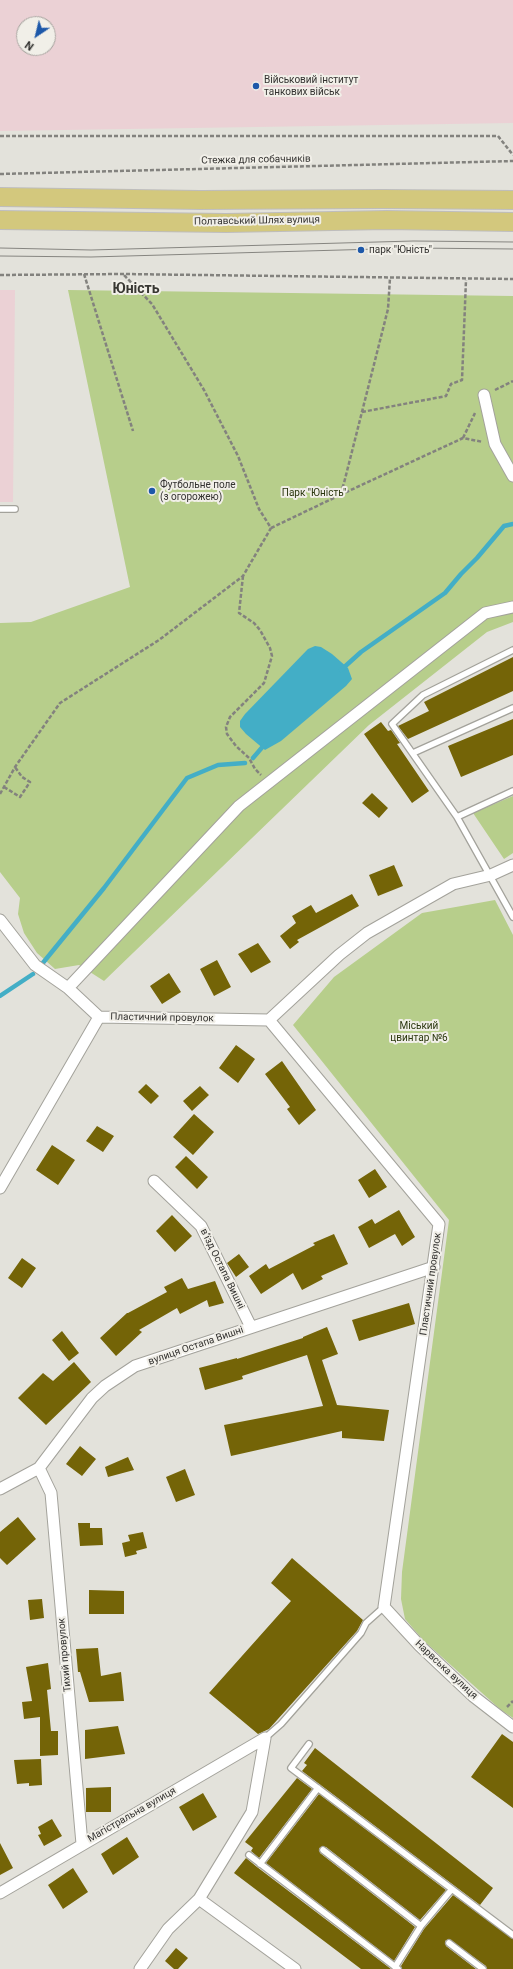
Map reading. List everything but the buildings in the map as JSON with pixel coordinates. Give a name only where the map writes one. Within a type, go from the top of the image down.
[{"type":"main road","name":"Полтавський Шлях вулиця","points":[[0,198],[200,200],[383,198],[513,200]]},
{"type":"main road","name":"Полтавський Шлях вулиця","points":[[0,220],[226,222],[387,220],[513,222]]},
{"type":"street","points":[[484,395],[495,444],[513,476]]},
{"type":"street","points":[[68,988],[239,806],[485,613],[513,606]]},
{"type":"street","points":[[268,1020],[339,955],[367,933],[453,884],[491,875],[513,865]]},
{"type":"street","name":"Пластичний провулок","points":[[0,920],[35,965],[68,988],[99,1017],[268,1020],[439,1224],[384,1606]]},
{"type":"street","points":[[0,1188],[99,1017]]},
{"type":"street","name":"в’їзд Остапа Вишні","points":[[154,1181],[200,1226],[251,1327]]},
{"type":"street","name":"вулиця Остапа Вишні","points":[[0,1488],[40,1468],[92,1398],[111,1382],[135,1366],[434,1267]]},
{"type":"street","name":"Тихий провулок","points":[[40,1468],[51,1493],[82,1844]]},
{"type":"street","name":"Нарвська вулиця","points":[[384,1606],[420,1646],[473,1696],[513,1728]]},
{"type":"street","points":[[140,1969],[168,1928],[199,1899],[252,1812],[265,1738]]},
{"type":"street","name":"Магістральна вулиця","points":[[0,1893],[265,1738]]},
{"type":"street","points":[[199,1899],[295,1969]]},
{"type":"lane","points":[[0,509],[15,509]]},
{"type":"lane","points":[[513,650],[423,695],[392,724],[457,817],[491,875],[513,917]]},
{"type":"lane","points":[[413,753],[513,708]]},
{"type":"lane","points":[[457,817],[513,791]]},
{"type":"lane","points":[[265,1738],[281,1724],[361,1633],[366,1623],[384,1606]]},
{"type":"lane","points":[[309,1744],[291,1768],[513,1935]]},
{"type":"lane","points":[[260,1864],[318,1788]]},
{"type":"lane","points":[[323,1850],[421,1926]]},
{"type":"lane","points":[[249,1855],[397,1968],[421,1926],[452,1889]]},
{"type":"lane","points":[[449,1943],[483,1969]]},
{"type":"path","points":[[0,136],[498,136],[513,155]]},
{"type":"path","name":"Стежка для собачників","points":[[0,174],[513,161]]},
{"type":"path","points":[[84,274],[133,432]]},
{"type":"path","points":[[123,274],[152,304],[204,390],[238,456],[259,509],[271,528]]},
{"type":"path","points":[[0,275],[123,274],[513,280]]},
{"type":"path","points":[[340,495],[388,309],[390,278]]},
{"type":"path","points":[[362,412],[446,396],[451,384],[462,380],[466,280]]},
{"type":"path","points":[[462,438],[484,395],[513,381]]},
{"type":"path","points":[[0,794],[16,767],[60,703],[159,640],[243,576],[271,528],[462,438],[495,444]]},
{"type":"path","points":[[243,576],[239,613],[254,623],[260,630],[270,648],[272,656],[264,684],[230,718],[226,727],[227,734],[236,746],[249,758],[255,769],[269,782]]},
{"type":"path","points":[[4,787],[20,797],[30,782],[22,777],[16,767]]},
{"type":"shaded area","name":"Військовий інститут танкових військ","points":[[0,0],[513,0],[513,123],[0,131]]},
{"type":"shaded area","points":[[0,290],[15,290],[13,502],[0,502]]},
{"type":"green space","name":"Парк \"Юність\"","points":[[68,290],[513,296],[513,622],[487,632],[369,725],[104,981],[79,965],[55,969],[37,953],[24,933],[18,914],[20,898],[0,872],[0,623],[31,622],[130,587]]},
{"type":"green space","points":[[513,796],[513,853],[504,859],[473,813]]},
{"type":"green space","name":"Міський цвинтар №6","points":[[495,900],[513,935],[513,1718],[501,1710],[424,1641],[405,1619],[401,1599],[402,1572],[449,1220],[293,1025],[334,977],[422,913]]},
{"type":"water","points":[[315,646],[321,647],[332,654],[348,668],[352,679],[346,686],[281,741],[265,750],[246,734],[240,727],[240,721],[308,649]]},
{"type":"waterway","points":[[341,670],[361,652],[445,593],[504,526],[513,524]]},
{"type":"waterway","points":[[253,758],[265,744]]},
{"type":"waterway","points":[[42,964],[104,888],[187,778],[218,765],[245,763]]},
{"type":"waterway","points":[[0,996],[33,974]]},
{"type":"tram line","points":[[0,248],[91,250],[413,241],[513,242]]},
{"type":"tram line","points":[[0,256],[91,257],[413,248],[513,249]]},
{"type":"place","name":"Військовий інститут танкових військ","points":[[256,86]]},
{"type":"place","name":"парк \"Юність\"","points":[[361,250]]},
{"type":"place","name":"Футбольне поле (з огорожею)","points":[[152,491]]},
{"type":"district","name":"Юність","points":[[136,289]]}]
